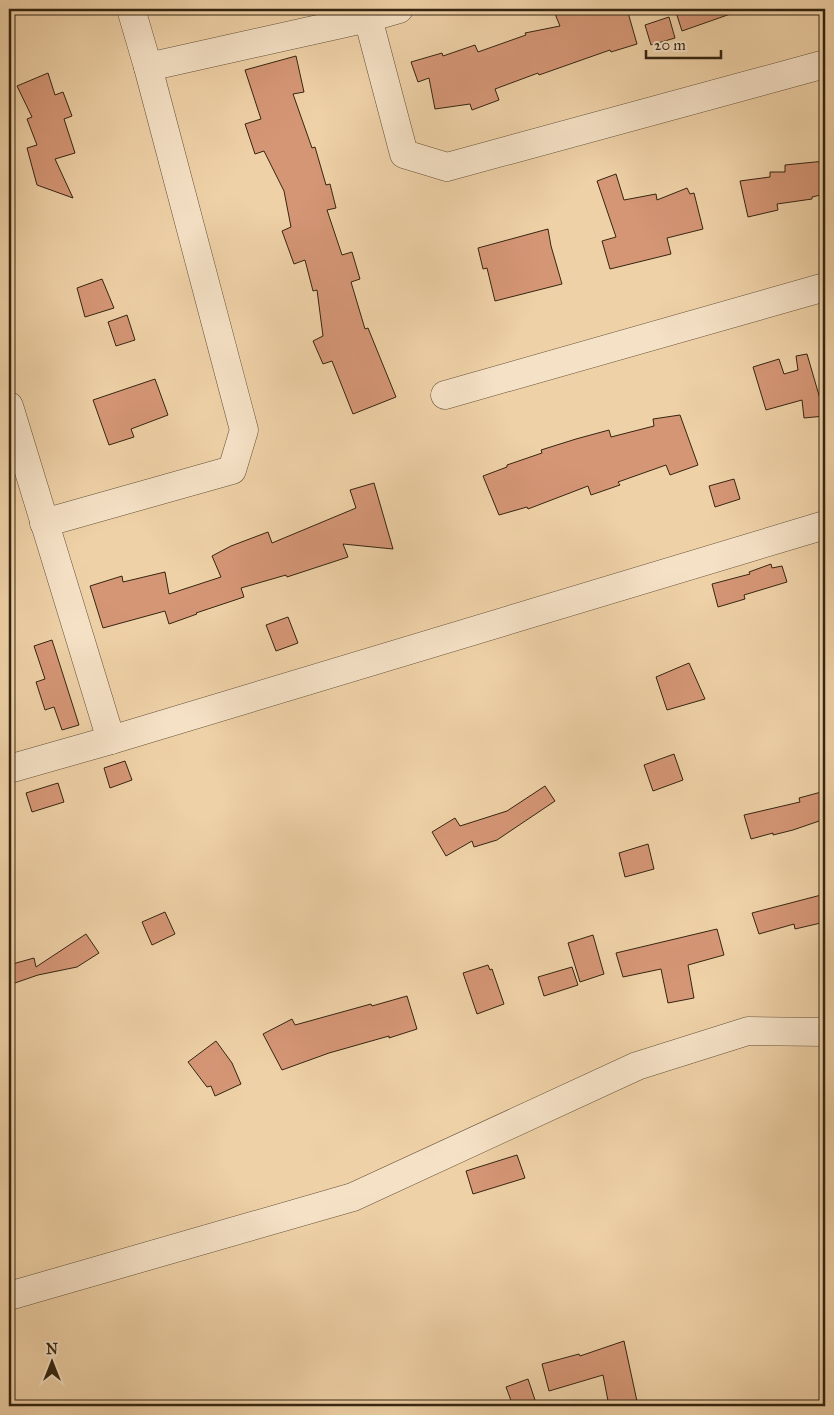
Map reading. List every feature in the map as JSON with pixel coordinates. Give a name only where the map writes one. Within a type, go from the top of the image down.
[{"type":"street","points":[[44,523],[232,470],[244,430],[131,9]]},
{"type":"street","points":[[148,67],[368,18],[399,9]]},
{"type":"street","points":[[368,18],[404,154],[447,167],[825,64]]},
{"type":"street","points":[[445,396],[825,287]]},
{"type":"street","points":[[9,406],[111,740]]},
{"type":"street","points":[[9,769],[825,525]]},
{"type":"street","points":[[9,1296],[353,1197],[637,1066],[748,1031],[825,1032]]},
{"type":"building","points":[[553,9],[627,9],[637,44],[611,52],[610,50],[495,89],[499,100],[472,110],[470,104],[435,109],[429,78],[418,82],[411,62],[442,53],[443,56],[475,45],[478,52],[526,35],[525,33],[560,26]]},
{"type":"building","points":[[675,9],[736,9],[736,12],[682,31]]},
{"type":"building","points":[[669,17],[675,38],[651,45],[645,25]]},
{"type":"building","points":[[296,56],[304,92],[293,94],[312,148],[315,147],[326,185],[330,184],[336,208],[327,210],[342,255],[352,252],[360,279],[351,282],[365,329],[368,328],[396,397],[353,414],[332,361],[323,364],[313,341],[323,336],[317,290],[313,291],[305,260],[294,264],[282,231],[291,227],[284,191],[264,151],[255,154],[245,124],[261,119],[245,70]]},
{"type":"building","points":[[48,73],[55,95],[63,92],[72,116],[64,119],[75,153],[55,159],[73,198],[37,185],[27,148],[37,145],[27,119],[32,117],[17,86]]},
{"type":"building","points":[[825,161],[825,194],[812,197],[812,199],[777,204],[778,210],[748,217],[740,181],[770,177],[770,172],[785,172],[785,165]]},
{"type":"building","points":[[616,174],[624,200],[656,194],[657,200],[687,188],[690,194],[694,193],[703,229],[667,238],[671,254],[610,269],[602,241],[616,237],[597,181]]},
{"type":"building","points":[[548,229],[562,284],[495,301],[487,268],[483,269],[478,248]]},
{"type":"building","points":[[102,279],[114,308],[85,317],[77,288]]},
{"type":"building","points":[[127,315],[135,340],[116,346],[108,322]]},
{"type":"building","points":[[807,354],[825,416],[804,418],[802,400],[766,410],[753,367],[779,359],[784,374],[798,370],[796,356]]},
{"type":"building","points":[[155,379],[168,415],[131,429],[134,437],[109,445],[93,400]]},
{"type":"building","points":[[680,415],[698,465],[670,475],[666,465],[618,482],[620,485],[591,495],[588,486],[528,509],[527,507],[499,515],[483,476],[507,467],[507,465],[542,453],[541,450],[576,439],[609,430],[611,437],[654,426],[653,419]]},
{"type":"building","points":[[734,479],[740,499],[715,507],[709,486]]},
{"type":"building","points":[[374,483],[393,549],[343,544],[348,557],[287,577],[286,575],[241,588],[244,597],[169,624],[165,611],[103,628],[90,586],[122,576],[123,582],[165,572],[169,594],[221,577],[212,556],[231,546],[268,532],[272,543],[356,508],[350,490]]},
{"type":"building","points":[[771,564],[772,568],[782,566],[787,582],[744,595],[745,599],[718,607],[712,584],[750,574],[749,572]]},
{"type":"building","points":[[288,617],[298,643],[276,651],[266,625]]},
{"type":"building","points":[[52,640],[79,725],[62,730],[54,707],[45,710],[36,682],[45,679],[34,646]]},
{"type":"building","points":[[689,663],[705,699],[667,710],[656,677]]},
{"type":"building","points":[[674,754],[683,780],[653,791],[644,765]]},
{"type":"building","points":[[125,761],[132,780],[110,788],[104,768]]},
{"type":"building","points":[[58,783],[64,802],[32,812],[26,793]]},
{"type":"building","points":[[545,786],[555,801],[497,840],[474,847],[472,841],[446,856],[432,832],[455,818],[460,826],[507,811]]},
{"type":"building","points":[[825,791],[825,819],[793,830],[751,839],[744,815],[800,802],[799,798]]},
{"type":"building","points":[[648,844],[654,869],[625,877],[619,853]]},
{"type":"building","points":[[825,894],[825,922],[795,929],[794,924],[759,934],[752,913]]},
{"type":"building","points":[[165,912],[175,934],[152,945],[142,922]]},
{"type":"building","points":[[717,929],[724,955],[688,965],[694,998],[668,1003],[661,969],[623,977],[616,953]]},
{"type":"building","points":[[86,934],[99,953],[77,967],[38,975],[9,985],[9,965],[34,958],[36,967]]},
{"type":"building","points":[[593,935],[604,974],[580,982],[568,943]]},
{"type":"building","points":[[488,965],[490,970],[492,969],[504,1004],[477,1014],[463,973]]},
{"type":"building","points":[[572,967],[578,985],[544,996],[538,977]]},
{"type":"building","points":[[407,996],[417,1029],[329,1053],[282,1070],[263,1034],[292,1019],[295,1025]]},
{"type":"building","points":[[216,1041],[232,1063],[241,1084],[215,1096],[211,1086],[207,1087],[188,1062]]},
{"type":"building","points":[[517,1155],[525,1178],[473,1194],[466,1171]]},
{"type":"building","points":[[624,1341],[638,1406],[609,1406],[603,1375],[549,1391],[542,1364],[579,1354],[580,1356]]},
{"type":"building","points":[[528,1379],[537,1406],[513,1406],[506,1387]]}]
